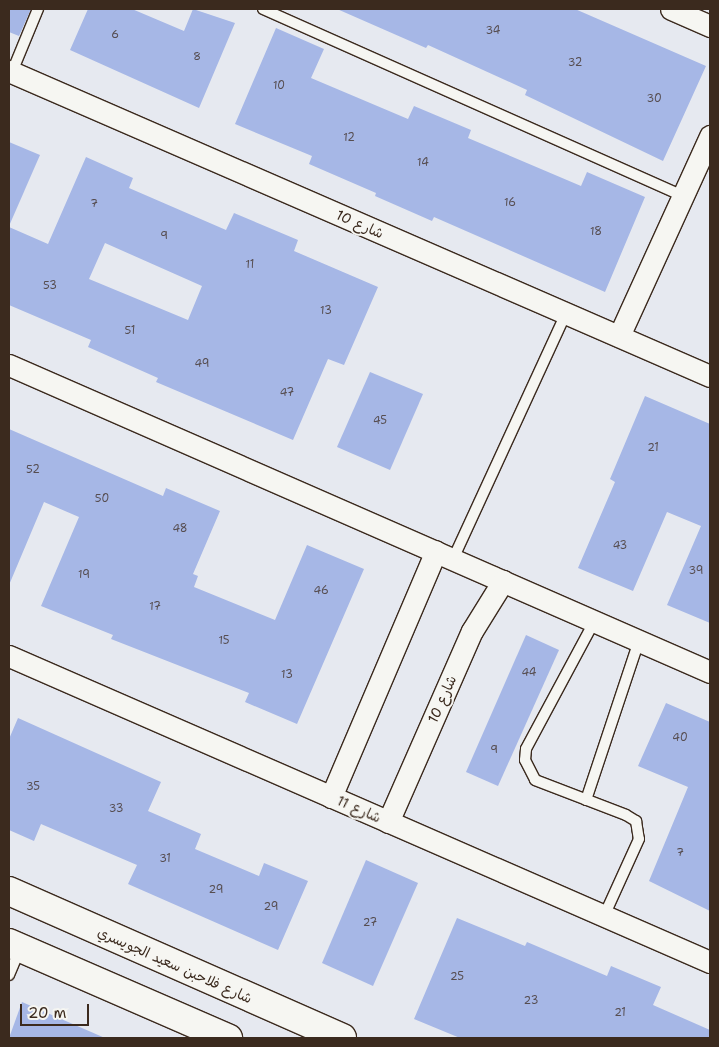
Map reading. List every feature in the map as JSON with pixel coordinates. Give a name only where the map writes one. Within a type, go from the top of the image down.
[{"type":"street","points":[[670,9],[710,26]]},
{"type":"street","name":"شارع 10","points":[[10,72],[710,376]]},
{"type":"street","points":[[619,336],[710,136]]},
{"type":"street","points":[[9,366],[710,672]]},
{"type":"street","points":[[331,797],[444,555]]},
{"type":"street","name":"شارع 10","points":[[388,822],[472,631],[503,581]]},
{"type":"street","name":"شارع 11","points":[[9,656],[710,962]]},
{"type":"street","name":"شارع فلاحبن سعيد الجويسري","points":[[9,892],[342,1038]]},
{"type":"street","points":[[15,946],[228,1038]]},
{"type":"lane","points":[[10,72],[38,9]]},
{"type":"lane","points":[[263,9],[683,196]]},
{"type":"lane","points":[[444,555],[566,313]]},
{"type":"lane","points":[[594,622],[526,749],[525,760],[535,780],[632,817],[640,833],[604,916]]},
{"type":"lane","points":[[586,800],[639,641]]},
{"type":"lane","points":[[9,975],[15,946]]},
{"type":"building","points":[[9,9],[31,9],[19,36],[9,32]]},
{"type":"building","points":[[88,9],[132,9],[184,31],[193,9],[235,23],[199,108],[70,50]]},
{"type":"building","points":[[337,9],[575,9],[706,66],[663,161],[525,95],[527,90],[428,45],[426,48]]},
{"type":"building","points":[[276,28],[324,49],[311,78],[408,119],[414,106],[471,130],[468,138],[581,186],[587,172],[645,197],[605,292],[434,217],[432,221],[375,196],[376,193],[309,164],[312,156],[235,124]]},
{"type":"building","points":[[9,142],[40,155],[9,226]]},
{"type":"building","points":[[86,157],[133,178],[129,188],[226,230],[234,213],[298,240],[294,251],[378,287],[344,365],[328,359],[293,440],[156,382],[158,378],[88,347],[91,340],[9,305],[9,227],[48,244]],"holes":[[[105,243],[202,286],[188,320],[89,279]]]},
{"type":"building","points":[[370,372],[423,394],[390,470],[337,447]]},
{"type":"building","points":[[645,396],[710,424],[710,623],[667,605],[701,526],[667,512],[633,591],[578,568],[615,482],[610,479]]},
{"type":"building","points":[[9,429],[163,496],[166,488],[220,511],[193,574],[198,576],[194,587],[275,620],[307,545],[364,569],[297,724],[245,702],[249,693],[111,639],[113,635],[41,606],[79,517],[44,502],[9,585]]},
{"type":"building","points":[[526,635],[559,650],[498,786],[466,772]]},
{"type":"building","points":[[666,703],[710,722],[710,911],[649,881],[688,787],[638,766]]},
{"type":"building","points":[[18,718],[161,782],[148,811],[201,834],[195,849],[259,876],[264,863],[308,881],[278,950],[128,884],[137,865],[41,824],[34,841],[9,830],[9,739]]},
{"type":"building","points":[[366,860],[418,883],[373,986],[322,963]]},
{"type":"building","points":[[457,918],[525,946],[527,942],[607,976],[611,966],[661,987],[653,1005],[710,1030],[710,1038],[460,1038],[414,1019]]},
{"type":"building","points":[[22,1002],[105,1038],[9,1038]]}]
